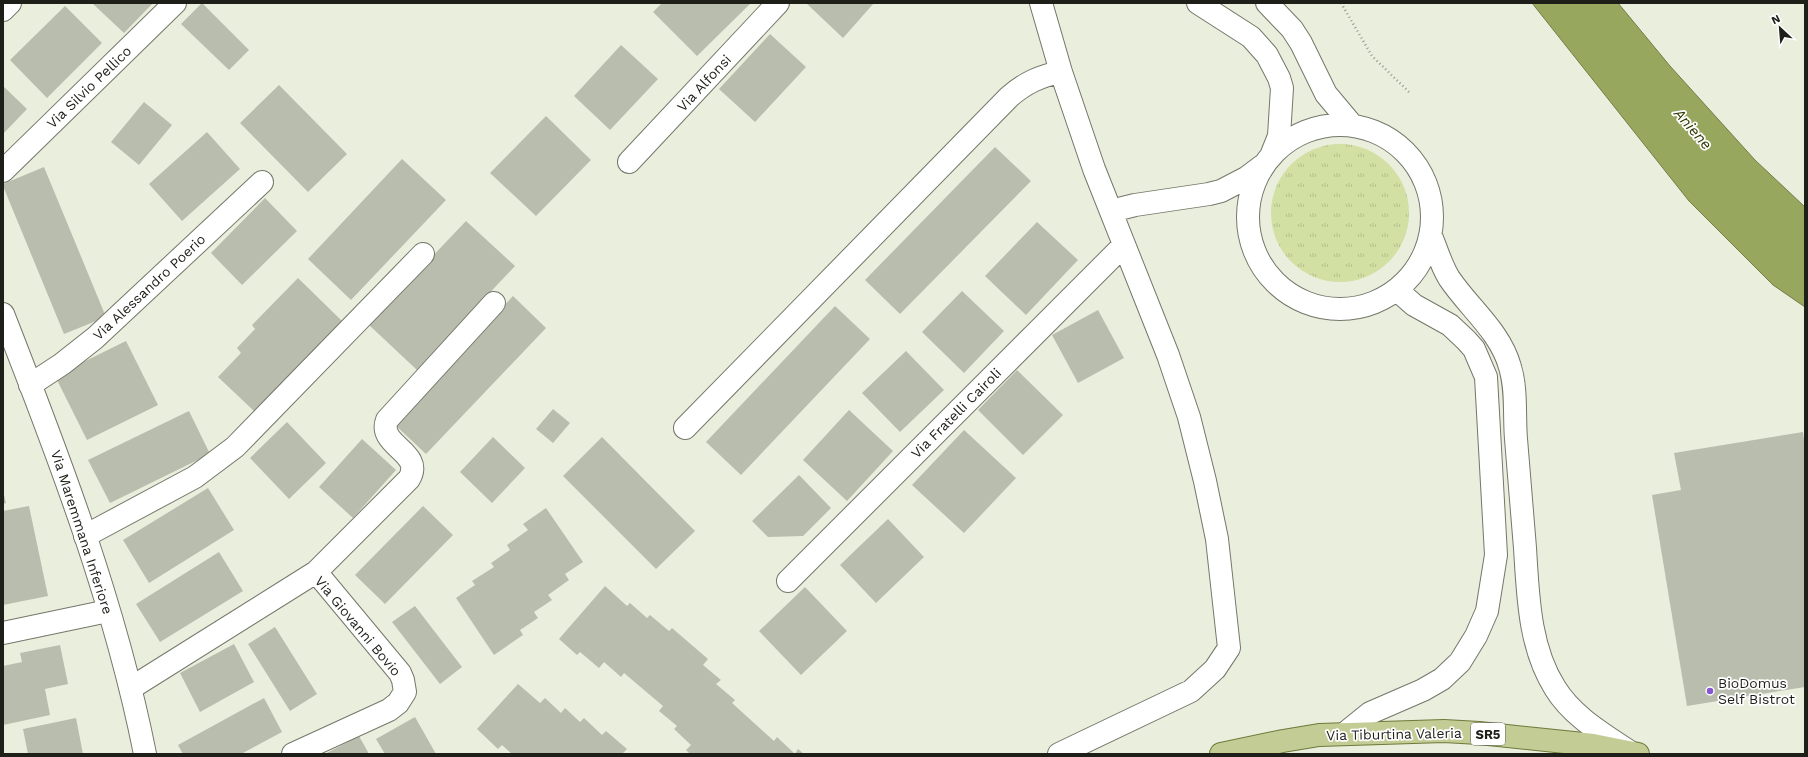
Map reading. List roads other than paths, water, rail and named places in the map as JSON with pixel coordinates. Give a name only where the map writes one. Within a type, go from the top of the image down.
[{"type":"main road","name":"Via Tiburtina Valeria","points":[[1221,754],[1303,737],[1344,734],[1444,731],[1471,732],[1592,746],[1634,753]]},
{"type":"street","points":[[3,10],[10,3]]},
{"type":"street","name":"Via Silvio Pellico","points":[[3,171],[175,3]]},
{"type":"street","name":"Via Alfonsi","points":[[629,162],[778,3]]},
{"type":"street","points":[[1041,3],[1061,72],[1094,169],[1168,355],[1189,417],[1206,481],[1217,539],[1229,648],[1215,668],[1191,691],[1059,754]]},
{"type":"street","points":[[1198,3],[1251,37],[1267,55],[1279,78],[1282,88],[1279,136],[1255,183],[1248,210],[1247,230]]},
{"type":"street","points":[[1267,3],[1292,29],[1302,43],[1326,94],[1352,125]]},
{"type":"street","points":[[685,428],[1009,97],[1028,83],[1038,78],[1061,72]]},
{"type":"street","points":[[1111,211],[1145,203],[1209,194],[1236,184],[1268,160],[1288,141],[1308,131],[1330,125],[1352,125],[1382,134],[1407,152],[1424,176],[1433,206],[1431,236],[1424,256],[1413,275],[1397,290],[1369,305],[1337,310],[1312,305],[1290,294],[1271,278],[1260,263],[1238,212],[1227,203],[1209,194]]},
{"type":"street","name":"Via Alessandro Poerio","points":[[30,385],[62,364],[95,338],[262,182]]},
{"type":"street","points":[[1431,236],[1443,267],[1450,279],[1502,347],[1511,368],[1529,608],[1539,655],[1555,688],[1577,715],[1634,753]]},
{"type":"street","name":"Via Fratelli Cairoli","points":[[788,581],[1124,245]]},
{"type":"street","points":[[85,536],[195,477],[235,447],[424,254]]},
{"type":"street","points":[[1344,734],[1370,713],[1423,690],[1442,679],[1460,662],[1476,636],[1487,611],[1496,555],[1486,377],[1474,349],[1466,340],[1450,325],[1414,305],[1397,290]]},
{"type":"street","points":[[316,572],[409,479],[412,474],[412,463],[384,430],[387,420],[494,303]]},
{"type":"street","name":"Via Maremmana Inferiore","points":[[3,314],[71,493],[85,536],[131,688],[145,754]]},
{"type":"street","name":"Via Giovanni Bovio","points":[[131,688],[316,572],[400,673],[405,692],[398,704],[389,710],[293,754]]},
{"type":"street","points":[[3,633],[108,611]]},
{"type":"water","name":"Aniene","points":[[1532,3],[1618,3],[1670,66],[1755,160],[1805,207],[1805,307],[1773,285],[1689,201]]},
{"type":"place","name":"BioDomus Self Bistrot","points":[[1710,691]]}]
